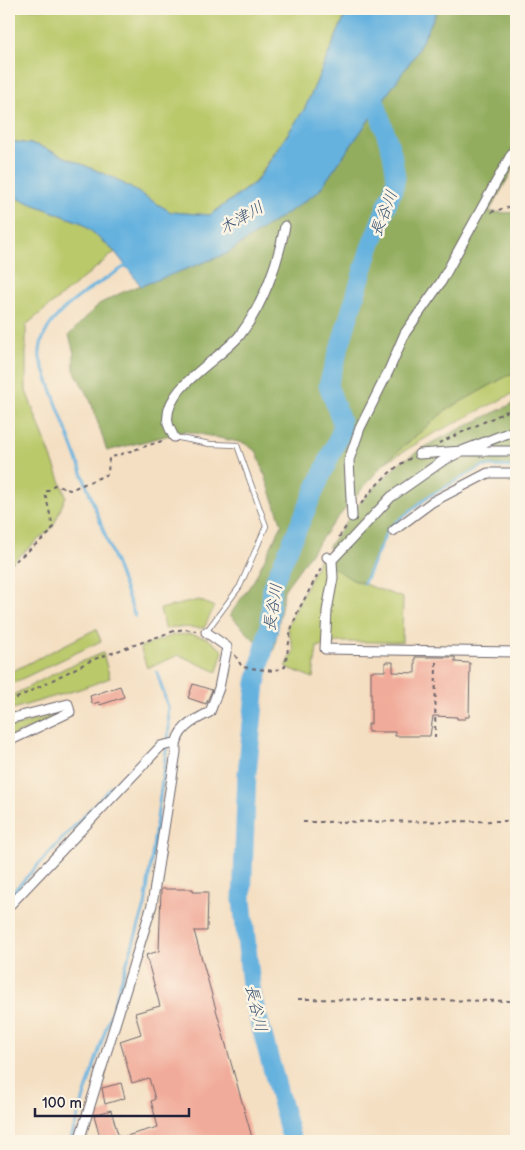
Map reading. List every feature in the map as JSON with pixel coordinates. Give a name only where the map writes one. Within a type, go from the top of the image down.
[{"type":"street","points":[[352,518],[349,460],[360,428],[405,333],[440,282],[516,146]]},
{"type":"street","points":[[174,437],[168,424],[168,411],[172,399],[193,376],[240,334],[274,269],[285,226]]},
{"type":"street","points":[[516,430],[462,450],[441,462],[391,497],[329,559],[333,578],[327,611],[325,649],[516,652]]},
{"type":"street","points":[[419,454],[462,450],[516,451]]},
{"type":"street","points":[[393,531],[432,502],[488,473],[516,473]]},
{"type":"street","points":[[79,1141],[152,905],[176,752],[175,742],[186,725],[210,712],[219,688],[227,647],[206,632]]},
{"type":"street","points":[[9,720],[68,704],[70,712],[9,741]]},
{"type":"street","points":[[9,906],[161,746],[175,742]]},
{"type":"lane","points":[[174,437],[210,444],[237,445],[266,526],[240,586],[206,632]]},
{"type":"path","points":[[477,215],[516,205]]},
{"type":"path","points":[[9,566],[54,528],[44,493],[54,485],[70,490],[101,478],[108,474],[109,458],[174,437]]},
{"type":"path","points":[[9,702],[92,660],[119,650],[174,631],[186,629],[206,632]]},
{"type":"path","points":[[227,647],[242,667],[273,671]]},
{"type":"path","points":[[435,738],[436,651]]},
{"type":"path","points":[[303,822],[516,821]]},
{"type":"path","points":[[298,999],[516,1001]]},
{"type":"green space","points":[[22,9],[348,9],[305,108],[255,182],[210,215],[171,212],[114,178],[37,145],[9,141],[9,14]]},
{"type":"green space","points":[[438,9],[516,9],[516,103],[513,108],[516,113],[516,164],[489,212],[516,213],[516,371],[446,410],[384,463],[330,527],[284,590],[274,651],[265,651],[230,615],[254,580],[282,525],[257,452],[244,443],[185,431],[107,451],[91,402],[74,370],[74,353],[69,335],[99,304],[125,291],[226,254],[318,192],[415,55]]},
{"type":"green space","points":[[9,195],[82,223],[115,252],[26,325],[26,391],[66,496],[53,527],[9,565]]},
{"type":"green space","points":[[516,371],[516,392],[431,435],[384,463],[446,410]]},
{"type":"green space","points":[[516,402],[516,467],[483,466],[429,496],[388,529],[364,583],[353,580],[330,566],[329,546],[359,504],[399,463],[435,441]]},
{"type":"green space","points":[[320,558],[353,580],[403,598],[402,642],[338,642],[317,647],[313,678],[286,667],[294,650],[287,627]]},
{"type":"green space","points":[[199,600],[214,607],[204,628],[173,627],[165,629],[160,609]]},
{"type":"green space","points":[[96,629],[101,641],[9,685],[9,673]]},
{"type":"green space","points":[[190,634],[207,638],[223,651],[217,672],[179,655],[147,668],[140,647],[174,635]]},
{"type":"green space","points":[[103,653],[110,678],[9,710],[9,697],[65,668]]},
{"type":"green space","points":[[72,710],[9,737],[9,728]]},
{"type":"water","name":"木津川","points":[[348,9],[438,9],[415,55],[318,192],[226,254],[141,286],[115,252],[82,223],[9,195],[9,141],[37,145],[114,178],[171,212],[210,215],[256,182],[305,108]]},
{"type":"building","points":[[415,657],[455,657],[455,662],[470,663],[469,717],[457,719],[457,717],[433,716],[430,736],[395,736],[395,732],[368,732],[368,724],[371,724],[371,671],[385,671],[385,662],[393,662],[393,672],[415,673]]},
{"type":"building","points":[[193,684],[212,690],[206,704],[188,698]]},
{"type":"building","points":[[120,686],[124,697],[100,705],[99,702],[92,704],[90,696]]},
{"type":"building","points":[[161,889],[193,889],[193,892],[208,892],[207,931],[194,931],[253,1141],[101,1141],[94,1115],[111,1110],[119,1138],[158,1127],[151,1101],[155,1099],[149,1078],[132,1083],[120,1041],[141,1034],[135,1013],[160,1006],[146,955],[159,951]]},
{"type":"building","points":[[121,1083],[125,1098],[105,1104],[102,1088]]},
{"type":"waterway","name":"長谷川","points":[[292,1141],[252,995],[242,900],[247,774],[256,683],[269,627],[272,586],[341,432],[341,420],[328,385],[370,248],[394,187],[396,177],[392,153],[370,85]]},
{"type":"waterway","points":[[129,264],[86,292],[58,315],[41,343],[40,359],[135,616]]},
{"type":"waterway","points":[[364,583],[388,529],[429,496],[483,466],[516,467]]},
{"type":"waterway","points":[[70,1141],[145,906],[169,730],[168,707],[157,672]]},
{"type":"waterway","points":[[9,896],[112,786],[146,755]]}]
